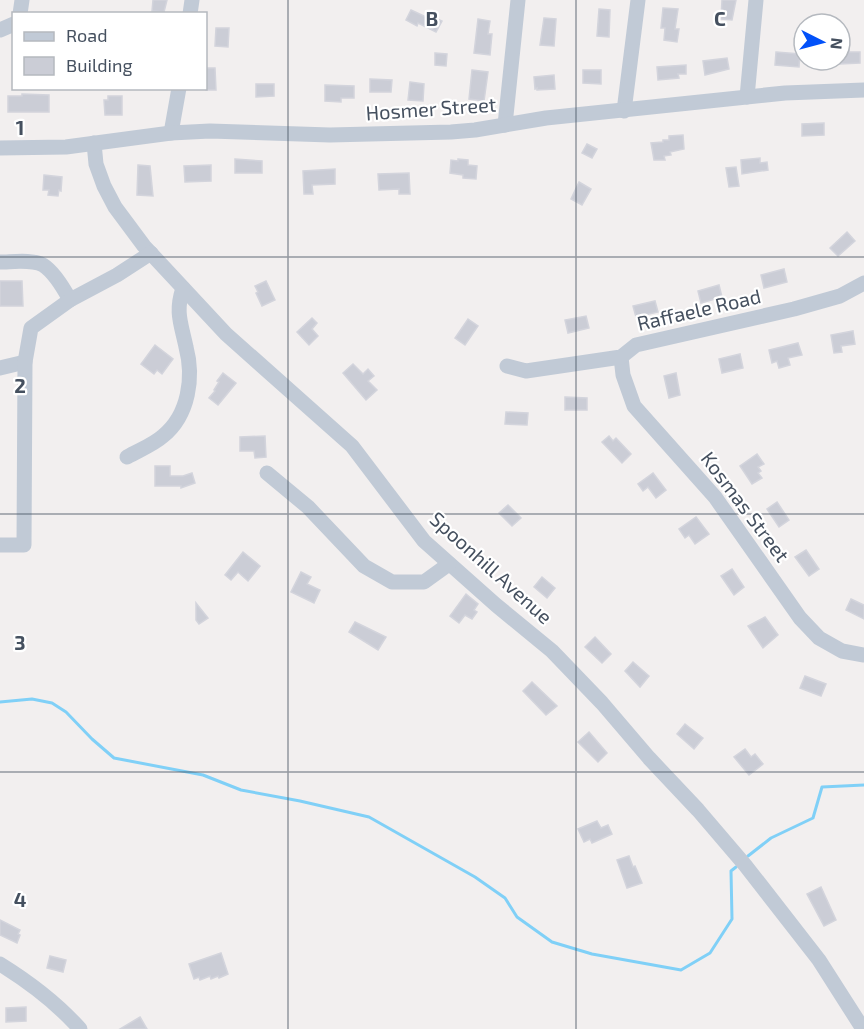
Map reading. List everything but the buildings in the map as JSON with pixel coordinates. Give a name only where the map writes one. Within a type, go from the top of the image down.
[{"type":"street","points":[[505,125],[518,0]]},
{"type":"street","points":[[624,111],[638,0]]},
{"type":"street","points":[[747,97],[756,0]]},
{"type":"street","points":[[171,133],[179,90]]},
{"type":"street","name":"Hosmer Street","points":[[0,148],[41,149],[171,133],[210,131],[379,135],[451,132],[546,118],[785,93],[864,90]]},
{"type":"street","name":"Spoonhill Avenue","points":[[94,143],[96,164],[104,186],[129,227],[151,253],[255,362],[352,446],[424,542],[563,662],[618,721],[665,776],[704,816],[804,941],[863,1029]]},
{"type":"street","points":[[0,545],[24,545],[25,362],[31,328],[70,300],[151,253]]},
{"type":"street","points":[[0,262],[30,262],[43,265],[70,300]]},
{"type":"street","name":"Raffaele Road","points":[[507,366],[526,371],[621,357],[636,345],[794,309],[840,296],[864,283]]},
{"type":"street","points":[[127,457],[164,436],[179,415],[188,393],[189,358],[178,317],[178,303],[183,288]]},
{"type":"street","name":"Kosmas Street","points":[[621,357],[623,375],[634,406],[715,497],[800,618],[819,638],[834,647],[842,651],[864,655]]},
{"type":"street","points":[[0,368],[25,362]]},
{"type":"street","points":[[267,473],[308,507],[364,566],[392,582],[424,582],[449,564]]},
{"type":"street","points":[[0,964],[63,1011],[80,1029]]},
{"type":"waterway","points":[[0,702],[32,699],[52,703],[66,712],[114,758],[203,775],[241,790],[369,817],[475,877],[505,898],[517,917],[552,942],[592,954],[681,970],[710,953],[732,919],[731,871],[736,867]]},
{"type":"waterway","points":[[748,856],[771,838],[813,818],[822,787],[864,785]]}]
